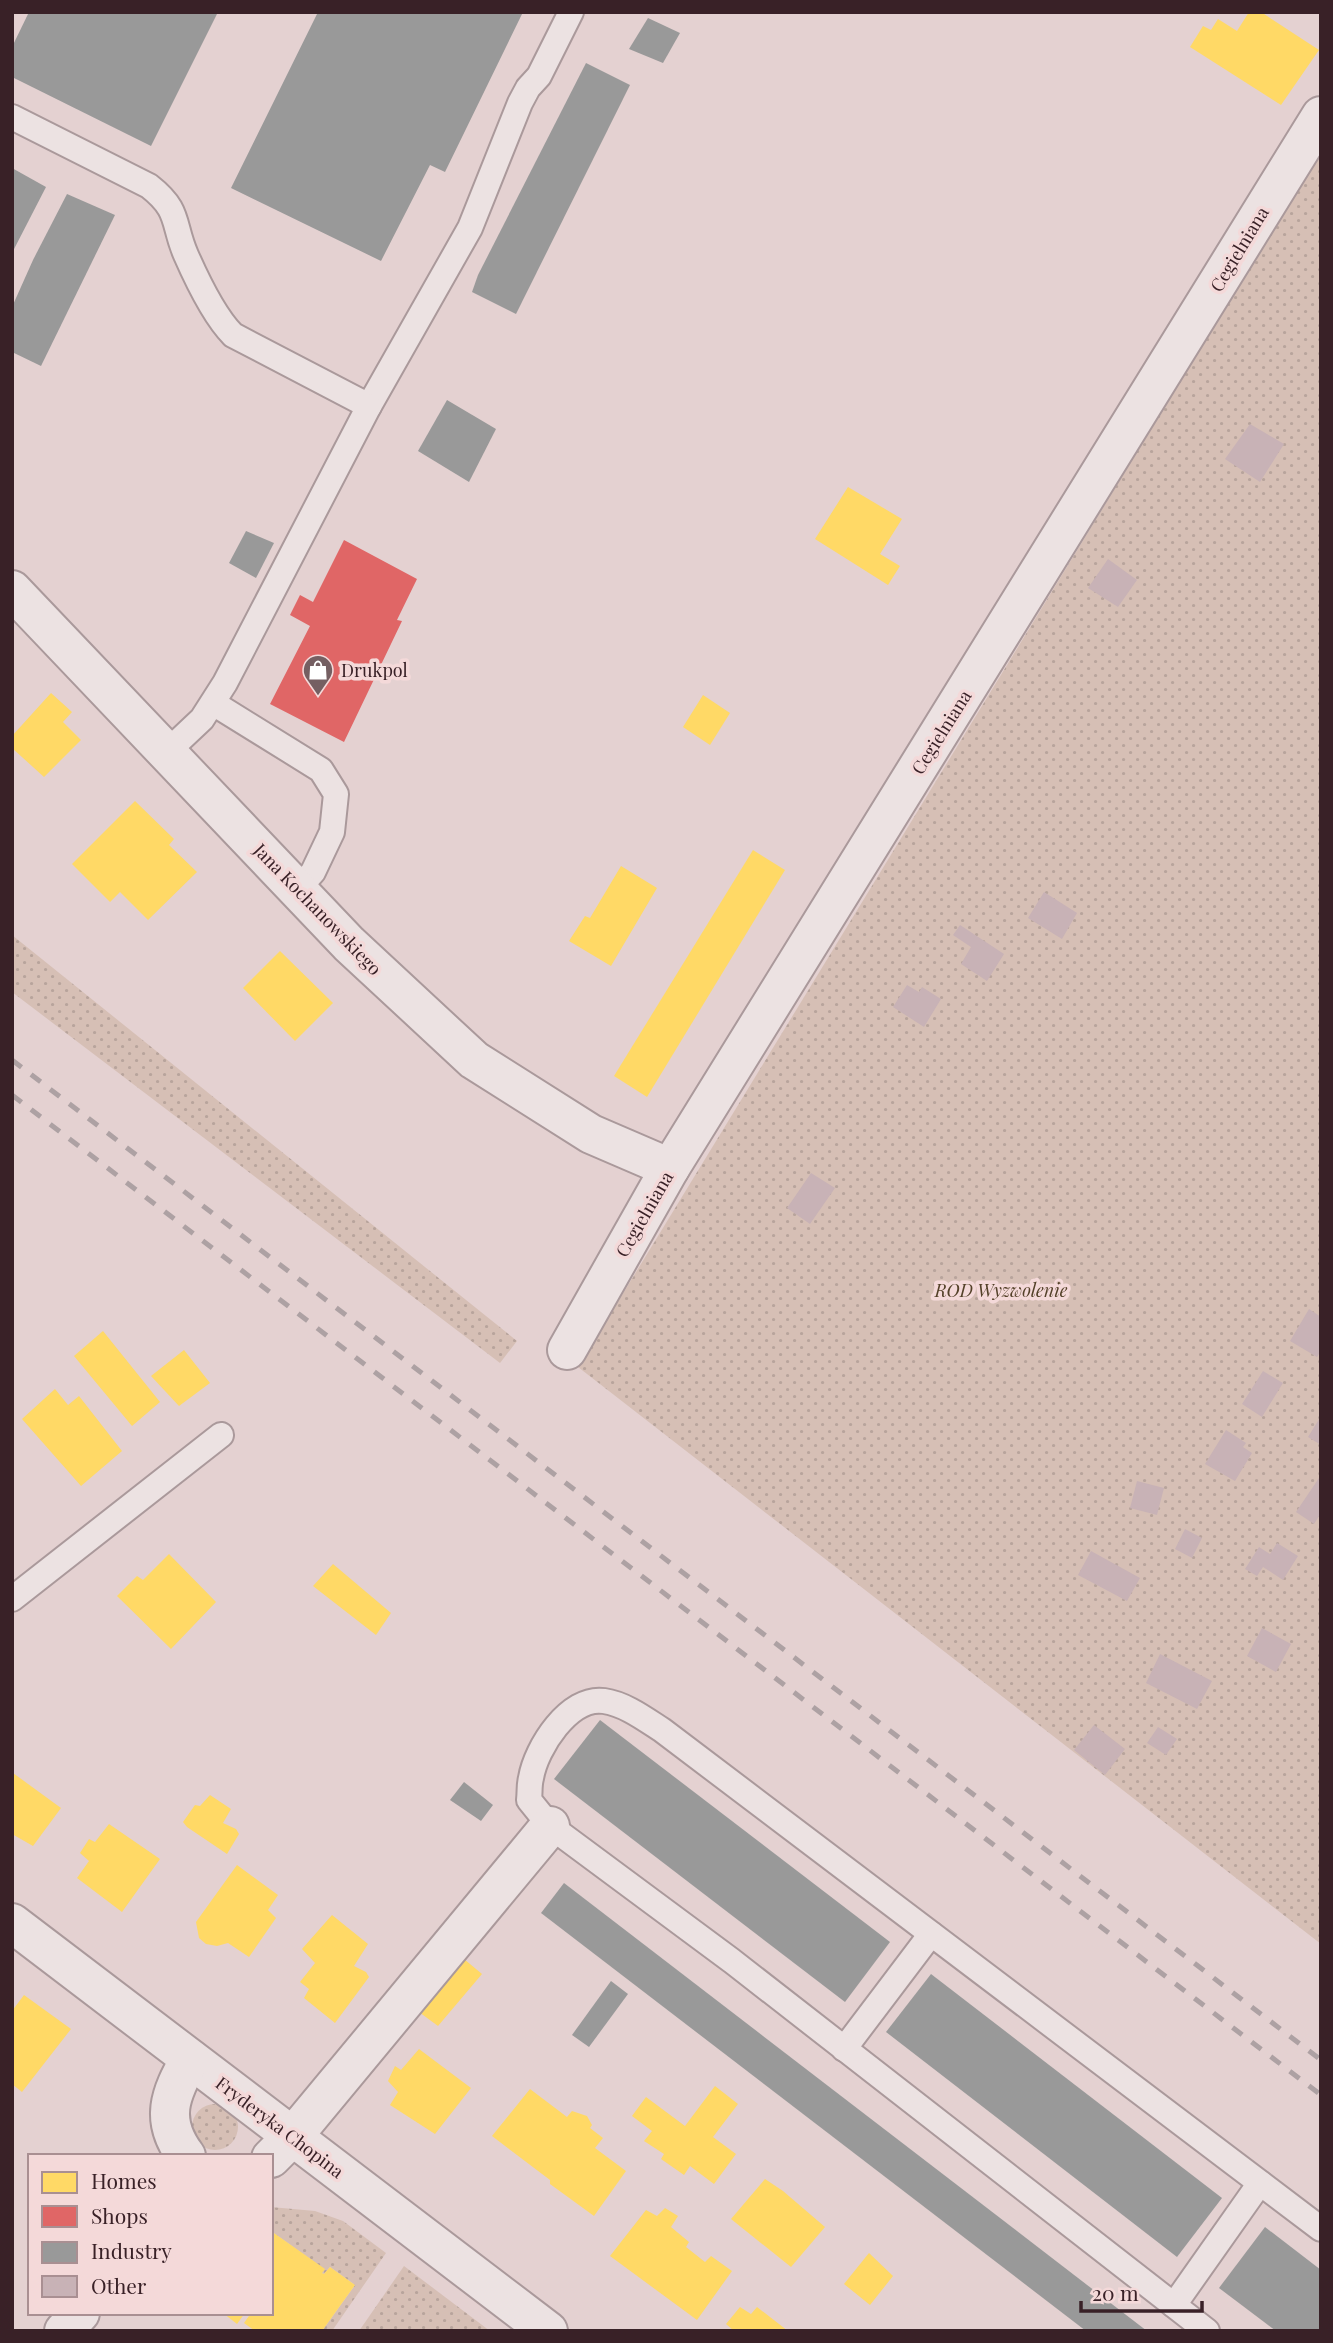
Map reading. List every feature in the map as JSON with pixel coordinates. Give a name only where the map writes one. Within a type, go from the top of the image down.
[{"type":"street","name":"Cegielniana","points":[[567,1350],[670,1168],[1321,116]]},
{"type":"street","name":"Jana Kochanowskiego","points":[[12,590],[349,944],[474,1060],[591,1134],[670,1168]]},
{"type":"street","points":[[282,2147],[550,1826]]},
{"type":"street","name":"Fryderyka Chopina","points":[[12,1923],[190,2059],[282,2147],[548,2331]]},
{"type":"street","points":[[184,2154],[176,2143],[170,2119],[174,2087],[190,2059]]},
{"type":"street","points":[[64,2331],[78,2315]]},
{"type":"lane","points":[[167,752],[202,719],[279,583],[369,406],[470,228],[520,103],[539,76],[571,12]]},
{"type":"lane","points":[[12,117],[158,193],[172,209],[185,254],[218,316],[233,335],[369,406]]},
{"type":"lane","points":[[212,703],[321,770],[336,794],[332,831],[313,872],[297,890]]},
{"type":"lane","points":[[12,1599],[221,1435]]},
{"type":"lane","points":[[1207,2331],[732,1961],[550,1826],[529,1800],[531,1776],[545,1743],[558,1723],[574,1707],[603,1700],[634,1712],[662,1730],[1321,2229]]},
{"type":"lane","points":[[844,2049],[931,1934]]},
{"type":"lane","points":[[1174,2305],[1259,2183]]},
{"type":"green space","name":"ROD Wyzwolenie","points":[[1321,151],[1321,1944],[578,1367]]},
{"type":"green space","points":[[12,935],[517,1341],[500,1363],[12,992]]},
{"type":"green space","points":[[215,2104],[231,2111],[238,2127],[231,2143],[215,2150],[199,2143],[192,2127],[199,2111]]},
{"type":"green space","points":[[273,2207],[315,2211],[343,2221],[386,2253],[332,2331],[322,2331],[355,2285],[330,2267],[324,2274],[324,2269],[273,2232]]},
{"type":"green space","points":[[404,2266],[490,2331],[359,2331]]},
{"type":"building: Homes","points":[[1249,12],[1261,12],[1319,50],[1281,105],[1190,47],[1203,26],[1211,30],[1218,19],[1237,31]]},
{"type":"building: Homes","points":[[848,487],[902,519],[880,554],[900,566],[888,585],[815,539]]},
{"type":"building: Homes","points":[[51,693],[72,712],[63,722],[81,740],[44,777],[12,748],[12,736]]},
{"type":"building: Homes","points":[[703,695],[730,713],[710,745],[683,727]]},
{"type":"building: Homes","points":[[135,801],[174,839],[169,845],[197,872],[148,920],[120,892],[110,902],[72,864]]},
{"type":"building: Homes","points":[[753,850],[785,870],[647,1097],[614,1076]]},
{"type":"building: Homes","points":[[621,866],[657,888],[611,966],[569,941],[585,916],[590,918]]},
{"type":"building: Homes","points":[[280,951],[333,1003],[295,1041],[243,988]]},
{"type":"building: Homes","points":[[103,1331],[160,1402],[132,1426],[74,1356]]},
{"type":"building: Homes","points":[[184,1350],[210,1383],[179,1406],[151,1376]]},
{"type":"building: Homes","points":[[55,1389],[68,1405],[79,1396],[122,1451],[81,1486],[22,1419]]},
{"type":"building: Homes","points":[[169,1554],[216,1602],[171,1649],[117,1596],[137,1576],[143,1580]]},
{"type":"building: Homes","points":[[333,1564],[391,1613],[376,1635],[313,1586]]},
{"type":"building: Homes","points":[[13,1773],[61,1808],[33,1846],[12,1834]]},
{"type":"building: Homes","points":[[210,1795],[231,1809],[223,1823],[236,1829],[239,1834],[227,1854],[183,1822],[195,1805],[200,1806]]},
{"type":"building: Homes","points":[[109,1824],[160,1859],[122,1912],[77,1878],[89,1861],[80,1853],[89,1839],[95,1842]]},
{"type":"building: Homes","points":[[237,1865],[278,1895],[268,1910],[276,1918],[249,1957],[228,1943],[217,1946],[206,1944],[199,1938],[196,1922]]},
{"type":"building: Homes","points":[[332,1915],[368,1944],[354,1966],[366,1972],[369,1977],[335,2023],[304,1998],[309,1989],[300,1982],[315,1963],[302,1949]]},
{"type":"building: Homes","points":[[464,1959],[482,1974],[438,2026],[419,2012]]},
{"type":"building: Homes","points":[[24,1995],[71,2029],[22,2092],[12,2084],[12,2011]]},
{"type":"building: Homes","points":[[419,2049],[471,2088],[435,2134],[390,2105],[398,2092],[388,2081],[395,2066],[401,2070]]},
{"type":"building: Homes","points":[[715,2086],[738,2104],[713,2137],[736,2154],[714,2184],[690,2166],[684,2175],[661,2159],[664,2154],[644,2141],[652,2131],[632,2116],[646,2097],[685,2126]]},
{"type":"building: Homes","points":[[530,2089],[567,2117],[572,2111],[587,2116],[592,2125],[590,2128],[603,2138],[595,2148],[626,2171],[594,2216],[492,2136]]},
{"type":"building: Homes","points":[[765,2179],[825,2227],[791,2267],[731,2219]]},
{"type":"building: Homes","points":[[665,2208],[678,2216],[671,2227],[689,2242],[686,2247],[705,2262],[711,2256],[732,2271],[697,2320],[610,2256],[646,2210],[657,2216]]},
{"type":"building: Homes","points":[[273,2232],[325,2269],[322,2273],[330,2267],[355,2285],[322,2331],[255,2331],[244,2323],[250,2315],[273,2315]]},
{"type":"building: Homes","points":[[869,2253],[893,2276],[870,2305],[844,2284]]},
{"type":"building: Homes","points":[[740,2307],[751,2314],[757,2307],[788,2331],[734,2331],[726,2324]]},
{"type":"building: Homes","points":[[226,2315],[244,2315],[237,2324]]},
{"type":"building: Shops","points":[[344,540],[417,579],[397,620],[402,621],[344,742],[270,704],[310,626],[290,615],[300,595],[313,602]]},
{"type":"building: Industry","points":[[29,12],[218,12],[151,146],[12,77],[12,47]]},
{"type":"building: Industry","points":[[318,12],[523,12],[445,172],[430,165],[381,261],[231,188]]},
{"type":"building: Industry","points":[[648,18],[680,33],[663,63],[629,49]]},
{"type":"building: Industry","points":[[586,63],[630,85],[516,314],[472,292],[478,275]]},
{"type":"building: Industry","points":[[12,168],[46,187],[12,253]]},
{"type":"building: Industry","points":[[67,194],[115,215],[41,366],[12,352],[12,307]]},
{"type":"building: Industry","points":[[447,400],[496,429],[469,482],[418,451]]},
{"type":"building: Industry","points":[[246,531],[274,543],[256,578],[229,563]]},
{"type":"building: Industry","points":[[600,1720],[890,1942],[845,2002],[554,1779]]},
{"type":"building: Industry","points":[[464,1782],[493,1805],[481,1821],[450,1800]]},
{"type":"building: Industry","points":[[564,1883],[1147,2331],[1086,2331],[541,1913]]},
{"type":"building: Industry","points":[[931,1974],[1222,2198],[1177,2257],[886,2032]]},
{"type":"building: Industry","points":[[611,1981],[628,1994],[589,2047],[572,2035]]},
{"type":"building: Industry","points":[[1265,2227],[1321,2270],[1321,2331],[1276,2331],[1219,2288]]},
{"type":"building: Other","points":[[1250,424],[1284,444],[1260,482],[1225,459]]},
{"type":"building: Other","points":[[1108,559],[1137,580],[1118,607],[1088,588]]},
{"type":"building: Other","points":[[1044,892],[1077,913],[1062,939],[1028,918]]},
{"type":"building: Other","points":[[960,925],[1004,954],[987,981],[961,964],[971,947],[953,935]]},
{"type":"building: Other","points":[[907,985],[919,992],[922,987],[941,999],[924,1027],[893,1007]]},
{"type":"building: Other","points":[[811,1173],[835,1188],[810,1224],[787,1208]]},
{"type":"building: Other","points":[[1309,1309],[1321,1317],[1321,1351],[1317,1357],[1290,1341]]},
{"type":"building: Other","points":[[1263,1371],[1283,1383],[1262,1417],[1242,1404]]},
{"type":"building: Other","points":[[1321,1416],[1321,1445],[1308,1437]]},
{"type":"building: Other","points":[[1226,1430],[1246,1443],[1243,1447],[1252,1453],[1235,1481],[1205,1464]]},
{"type":"building: Other","points":[[1321,1475],[1321,1513],[1314,1524],[1296,1512]]},
{"type":"building: Other","points":[[1137,1481],[1164,1488],[1157,1515],[1130,1508]]},
{"type":"building: Other","points":[[1185,1529],[1202,1538],[1192,1558],[1175,1549]]},
{"type":"building: Other","points":[[1277,1543],[1298,1556],[1283,1580],[1263,1567],[1257,1576],[1245,1569],[1259,1547],[1270,1554]]},
{"type":"building: Other","points":[[1091,1551],[1140,1578],[1127,1601],[1078,1575]]},
{"type":"building: Other","points":[[1262,1628],[1291,1644],[1276,1672],[1247,1656]]},
{"type":"building: Other","points":[[1160,1654],[1212,1681],[1197,1709],[1146,1683]]},
{"type":"building: Other","points":[[1094,1725],[1125,1749],[1105,1775],[1074,1750]]},
{"type":"building: Other","points":[[1158,1727],[1177,1739],[1166,1755],[1147,1743]]},
{"type":"railway","points":[[12,1060],[1321,2060]]},
{"type":"railway","points":[[12,1095],[1321,2095]]},
{"type":"place","name":"Drukpol","points":[[318,697]]}]
